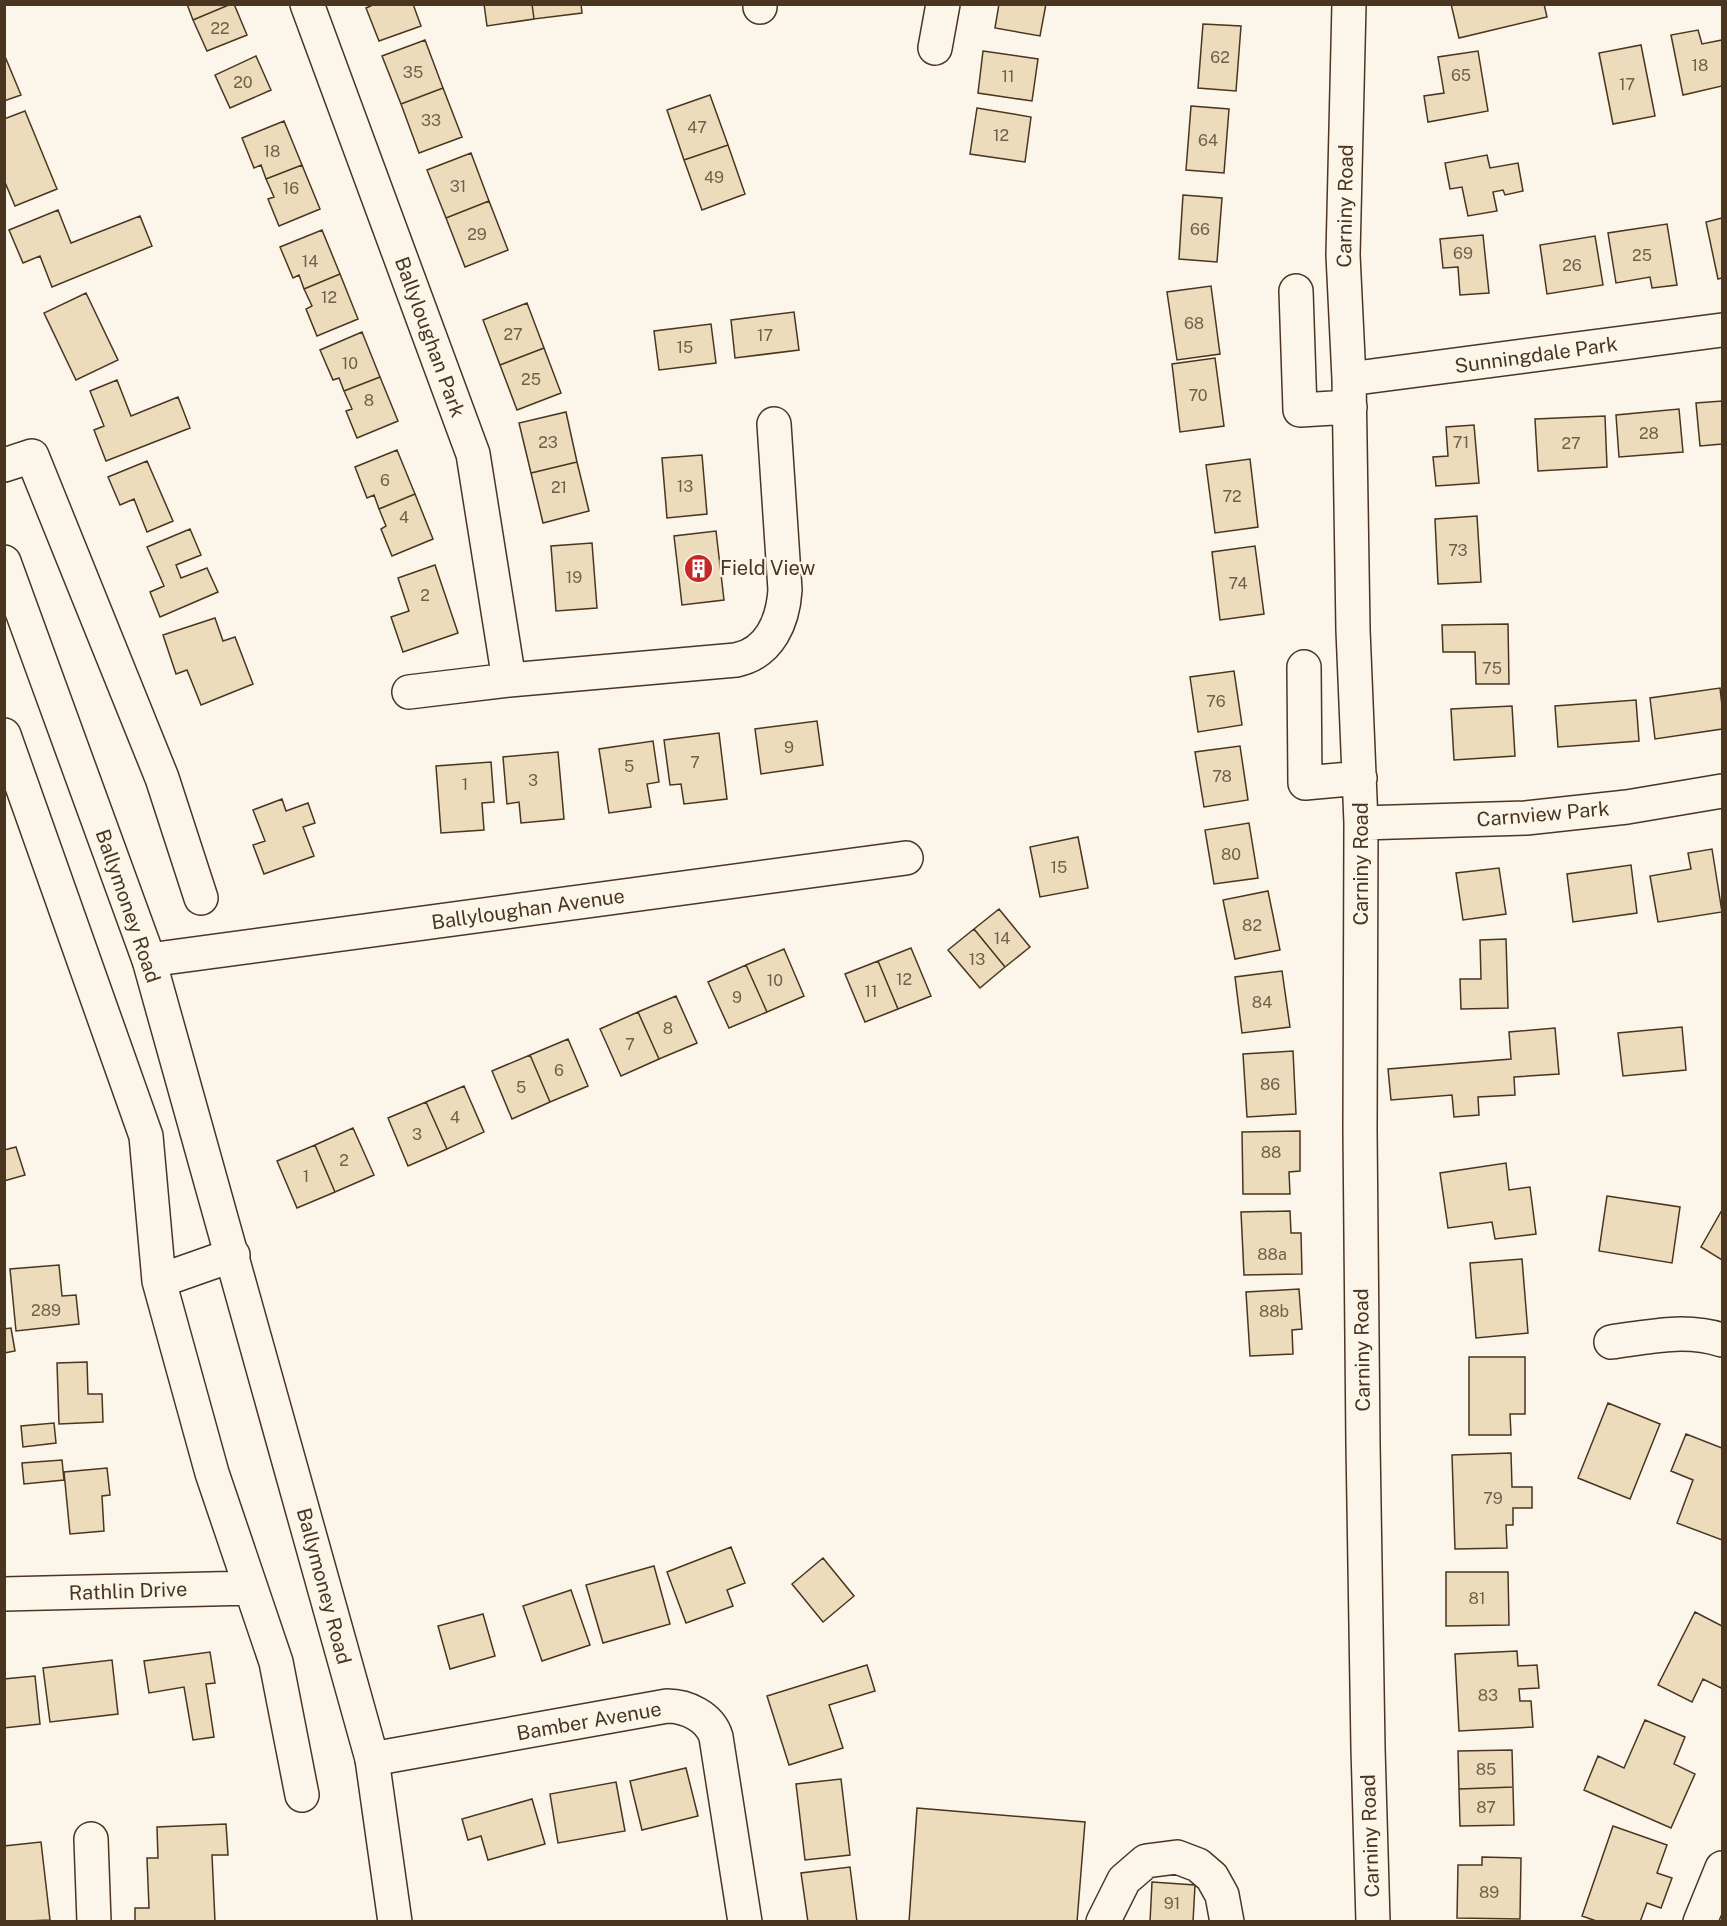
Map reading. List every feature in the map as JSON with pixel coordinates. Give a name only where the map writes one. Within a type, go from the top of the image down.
[{"type":"street","name":"Ballyloughan Park","points":[[307,4],[473,454],[509,680]]},
{"type":"street","points":[[935,48],[943,4]]},
{"type":"street","name":"Carniny Road","points":[[1349,4],[1343,255],[1349,393],[1353,630],[1361,823],[1360,1131],[1363,1432],[1373,1922]]},
{"type":"street","points":[[1296,291],[1300,410],[1349,393]]},
{"type":"street","name":"Sunningdale Park","points":[[1349,393],[1722,330]]},
{"type":"street","points":[[409,692],[509,680],[736,660],[753,655],[769,639],[781,616],[785,590],[774,424]]},
{"type":"street","points":[[4,465],[32,456],[162,778],[201,898]]},
{"type":"street","name":"Ballymoney Road","points":[[4,562],[149,960],[372,1759],[395,1922]]},
{"type":"street","name":"Carniny Road","points":[[1304,667],[1305,783],[1360,778]]},
{"type":"street","points":[[4,735],[146,1136],[159,1281],[212,1473],[276,1662],[302,1795]]},
{"type":"street","name":"Carnview Park","points":[[1361,823],[1526,818],[1626,807],[1722,791]]},
{"type":"street","name":"Ballyloughan Avenue","points":[[149,960],[906,858]]},
{"type":"street","points":[[159,1281],[233,1256]]},
{"type":"street","points":[[1611,1342],[1673,1334],[1701,1334],[1722,1340]]},
{"type":"street","name":"Rathlin Drive","points":[[4,1594],[251,1588]]},
{"type":"street","name":"Bamber Avenue","points":[[372,1759],[667,1706],[696,1714],[709,1723],[716,1737],[745,1922]]},
{"type":"street","points":[[91,1839],[94,1922]]},
{"type":"street","points":[[1103,1922],[1124,1880],[1146,1861],[1177,1857],[1198,1865],[1212,1877],[1222,1895],[1227,1922]]},
{"type":"street","points":[[1700,1922],[1722,1868]]},
{"type":"building","points":[[187,4],[231,4],[193,20]]},
{"type":"building","points":[[234,4],[247,35],[207,51],[193,20]]},
{"type":"building","points":[[375,4],[413,4],[421,26],[379,41],[366,8]]},
{"type":"building","points":[[484,4],[532,4],[534,19],[487,26]]},
{"type":"building","points":[[532,4],[581,4],[582,13],[534,19]]},
{"type":"building","points":[[999,4],[1046,4],[1040,36],[995,28]]},
{"type":"building","points":[[1451,4],[1544,4],[1547,17],[1459,38]]},
{"type":"building","points":[[1203,24],[1241,26],[1236,91],[1198,88]]},
{"type":"building","points":[[1698,30],[1702,44],[1722,40],[1722,86],[1683,95],[1671,35]]},
{"type":"building","points":[[425,40],[443,88],[401,104],[382,56]]},
{"type":"building","points":[[1641,45],[1655,116],[1613,124],[1599,53]]},
{"type":"building","points":[[983,51],[1038,59],[1032,101],[978,93]]},
{"type":"building","points":[[1478,51],[1488,111],[1428,122],[1424,96],[1444,93],[1438,57]]},
{"type":"building","points":[[4,54],[21,95],[4,101]]},
{"type":"building","points":[[256,56],[271,90],[230,108],[215,75]]},
{"type":"building","points":[[443,88],[462,137],[419,153],[401,104]]},
{"type":"building","points":[[710,95],[728,145],[684,160],[667,110]]},
{"type":"building","points":[[1191,106],[1229,109],[1224,173],[1186,170]]},
{"type":"building","points":[[977,108],[1031,117],[1025,162],[970,154]]},
{"type":"building","points":[[25,111],[57,189],[15,206],[4,180],[4,119]]},
{"type":"building","points":[[284,121],[302,165],[266,179],[261,165],[254,168],[242,138]]},
{"type":"building","points":[[728,145],[745,194],[702,210],[684,160]]},
{"type":"building","points":[[471,153],[489,201],[446,218],[427,170]]},
{"type":"building","points":[[1487,155],[1490,168],[1518,163],[1523,191],[1505,195],[1503,190],[1493,192],[1497,211],[1468,216],[1462,187],[1450,189],[1445,163]]},
{"type":"building","points":[[302,165],[320,209],[279,226],[268,199],[274,197],[266,179]]},
{"type":"building","points":[[1183,195],[1222,198],[1217,262],[1179,259]]},
{"type":"building","points":[[489,201],[508,250],[465,267],[446,218]]},
{"type":"building","points":[[58,210],[71,243],[140,216],[152,246],[52,287],[40,256],[23,263],[9,230]]},
{"type":"building","points":[[1722,218],[1722,278],[1718,279],[1706,222]]},
{"type":"building","points":[[1667,224],[1677,285],[1652,288],[1650,277],[1616,283],[1608,233]]},
{"type":"building","points":[[322,230],[340,274],[304,289],[299,275],[293,278],[280,247]]},
{"type":"building","points":[[1483,235],[1489,293],[1460,295],[1458,267],[1443,268],[1440,239]]},
{"type":"building","points":[[1595,236],[1603,285],[1547,294],[1540,245]]},
{"type":"building","points":[[340,274],[358,319],[317,336],[306,309],[312,306],[304,289]]},
{"type":"building","points":[[1211,286],[1220,354],[1177,360],[1167,292]]},
{"type":"building","points":[[86,293],[118,360],[76,380],[44,313]]},
{"type":"building","points":[[527,303],[544,348],[500,365],[483,320]]},
{"type":"building","points":[[794,312],[799,350],[735,358],[731,320]]},
{"type":"building","points":[[711,324],[716,363],[659,370],[654,331]]},
{"type":"building","points":[[362,332],[380,377],[344,391],[339,378],[333,380],[320,350]]},
{"type":"building","points":[[544,348],[561,393],[517,410],[500,365]]},
{"type":"building","points":[[1215,358],[1224,426],[1180,432],[1172,364]]},
{"type":"building","points":[[380,377],[398,421],[357,438],[346,411],[352,409],[344,391]]},
{"type":"building","points":[[117,380],[131,416],[178,397],[190,428],[106,461],[94,430],[104,426],[90,391]]},
{"type":"building","points":[[1722,401],[1722,444],[1700,446],[1696,403]]},
{"type":"building","points":[[1679,409],[1683,452],[1619,457],[1616,415]]},
{"type":"building","points":[[566,412],[577,462],[531,473],[519,423]]},
{"type":"building","points":[[1605,416],[1607,467],[1538,471],[1535,419]]},
{"type":"building","points":[[1474,425],[1479,483],[1436,486],[1433,457],[1448,456],[1446,427]]},
{"type":"building","points":[[397,450],[415,494],[379,509],[374,495],[367,498],[355,467]]},
{"type":"building","points":[[702,455],[707,514],[667,518],[662,458]]},
{"type":"building","points":[[1250,459],[1258,527],[1215,533],[1206,465]]},
{"type":"building","points":[[147,461],[173,521],[147,532],[134,499],[120,505],[108,477]]},
{"type":"building","points":[[577,462],[589,511],[543,523],[531,473]]},
{"type":"building","points":[[415,494],[433,539],[392,556],[381,529],[386,526],[379,509]]},
{"type":"building","points":[[1477,516],[1481,582],[1438,584],[1435,519]]},
{"type":"building","points":[[190,529],[201,555],[176,565],[181,578],[207,568],[218,592],[160,617],[150,592],[164,586],[147,547]]},
{"type":"building","name":"Field View","points":[[716,531],[724,600],[682,605],[674,536]]},
{"type":"building","points":[[592,543],[597,608],[556,611],[551,546]]},
{"type":"building","points":[[1255,546],[1264,614],[1220,620],[1212,552]]},
{"type":"building","points":[[435,565],[458,633],[403,652],[391,617],[409,611],[398,578]]},
{"type":"building","points":[[215,618],[223,641],[235,637],[253,684],[201,705],[187,670],[176,674],[163,635]]},
{"type":"building","points":[[1508,624],[1509,684],[1476,684],[1475,652],[1443,652],[1442,625]]},
{"type":"building","points":[[1234,671],[1242,725],[1198,732],[1190,677]]},
{"type":"building","points":[[1720,688],[1722,729],[1655,739],[1650,698]]},
{"type":"building","points":[[1636,700],[1639,741],[1558,747],[1555,706]]},
{"type":"building","points":[[1512,706],[1515,756],[1454,760],[1451,709]]},
{"type":"building","points":[[817,721],[823,765],[761,774],[755,729]]},
{"type":"building","points":[[719,733],[727,799],[684,804],[681,784],[670,785],[664,740]]},
{"type":"building","points":[[653,741],[659,782],[647,784],[651,807],[609,813],[599,749]]},
{"type":"building","points":[[1240,746],[1248,800],[1204,807],[1195,752]]},
{"type":"building","points":[[558,752],[564,819],[521,823],[519,802],[507,804],[503,757]]},
{"type":"building","points":[[491,762],[494,802],[482,803],[484,830],[441,833],[436,766]]},
{"type":"building","points":[[282,799],[286,811],[308,803],[315,823],[303,827],[314,856],[264,874],[253,845],[265,841],[253,810]]},
{"type":"building","points":[[1249,823],[1258,878],[1214,884],[1205,830]]},
{"type":"building","points":[[1078,837],[1088,888],[1040,897],[1030,847]]},
{"type":"building","points":[[1712,849],[1722,912],[1658,922],[1650,876],[1691,869],[1688,853]]},
{"type":"building","points":[[1631,865],[1637,913],[1573,922],[1567,874]]},
{"type":"building","points":[[1499,868],[1506,914],[1463,920],[1456,873]]},
{"type":"building","points":[[1268,891],[1280,950],[1235,959],[1223,900]]},
{"type":"building","points":[[999,909],[1030,947],[1005,967],[974,929]]},
{"type":"building","points":[[974,929],[1005,967],[980,988],[948,950]]},
{"type":"building","points":[[1506,939],[1508,1008],[1461,1009],[1460,979],[1481,979],[1480,940]]},
{"type":"building","points":[[911,948],[931,996],[898,1009],[878,961]]},
{"type":"building","points":[[784,949],[804,996],[767,1012],[746,965]]},
{"type":"building","points":[[878,961],[898,1009],[865,1022],[845,974]]},
{"type":"building","points":[[746,965],[767,1012],[729,1028],[708,982]]},
{"type":"building","points":[[1282,971],[1290,1027],[1242,1033],[1235,977]]},
{"type":"building","points":[[676,996],[697,1043],[659,1059],[638,1012]]},
{"type":"building","points":[[638,1012],[659,1059],[621,1076],[600,1029]]},
{"type":"building","points":[[1682,1027],[1686,1070],[1623,1076],[1618,1033]]},
{"type":"building","points":[[1555,1028],[1559,1074],[1514,1077],[1515,1095],[1478,1097],[1479,1115],[1454,1117],[1452,1095],[1391,1100],[1388,1069],[1511,1059],[1509,1032]]},
{"type":"building","points":[[568,1039],[588,1086],[550,1102],[530,1055]]},
{"type":"building","points":[[1293,1051],[1296,1114],[1247,1117],[1243,1054]]},
{"type":"building","points":[[530,1055],[550,1102],[512,1119],[492,1071]]},
{"type":"building","points":[[464,1086],[484,1132],[447,1149],[426,1102]]},
{"type":"building","points":[[426,1102],[447,1149],[408,1166],[388,1118]]},
{"type":"building","points":[[353,1128],[374,1175],[335,1192],[315,1145]]},
{"type":"building","points":[[1300,1131],[1300,1171],[1289,1172],[1290,1194],[1243,1194],[1242,1132]]},
{"type":"building","points":[[315,1145],[335,1192],[297,1208],[277,1161]]},
{"type":"building","points":[[16,1147],[25,1175],[4,1181],[4,1150]]},
{"type":"building","points":[[1506,1163],[1509,1190],[1530,1187],[1536,1234],[1495,1239],[1492,1222],[1448,1228],[1440,1173]]},
{"type":"building","points":[[1607,1196],[1680,1207],[1672,1263],[1599,1251]]},
{"type":"building","points":[[1722,1210],[1722,1260],[1701,1247]]},
{"type":"building","points":[[1290,1211],[1291,1233],[1301,1233],[1302,1274],[1244,1275],[1241,1212]]},
{"type":"building","points":[[1522,1259],[1528,1333],[1476,1338],[1470,1263]]},
{"type":"building","points":[[59,1265],[62,1296],[76,1295],[79,1324],[16,1331],[10,1269]]},
{"type":"building","points":[[1299,1289],[1302,1329],[1292,1330],[1293,1354],[1250,1356],[1246,1292]]},
{"type":"building","points":[[11,1328],[15,1351],[4,1353],[4,1329]]},
{"type":"building","points":[[1469,1357],[1525,1357],[1525,1414],[1510,1414],[1511,1435],[1469,1435]]},
{"type":"building","points":[[87,1362],[88,1394],[102,1394],[103,1422],[59,1424],[57,1363]]},
{"type":"building","points":[[1608,1403],[1660,1424],[1630,1499],[1578,1478]]},
{"type":"building","points":[[54,1423],[56,1443],[23,1447],[21,1426]]},
{"type":"building","points":[[1686,1434],[1722,1448],[1722,1540],[1677,1523],[1693,1480],[1671,1471]]},
{"type":"building","points":[[1511,1453],[1512,1487],[1532,1487],[1532,1508],[1513,1508],[1513,1525],[1506,1525],[1507,1548],[1455,1549],[1452,1455]]},
{"type":"building","points":[[62,1460],[64,1480],[24,1484],[22,1463]]},
{"type":"building","points":[[107,1468],[110,1495],[102,1496],[104,1531],[70,1534],[64,1472]]},
{"type":"building","points":[[731,1547],[745,1583],[727,1590],[733,1606],[686,1623],[667,1572]]},
{"type":"building","points":[[823,1558],[854,1596],[823,1622],[792,1584]]},
{"type":"building","points":[[654,1566],[670,1624],[603,1643],[586,1585]]},
{"type":"building","points":[[1446,1572],[1508,1572],[1509,1625],[1446,1626]]},
{"type":"building","points":[[571,1590],[590,1645],[542,1661],[523,1606]]},
{"type":"building","points":[[1695,1612],[1722,1626],[1722,1685],[1721,1688],[1703,1679],[1692,1702],[1658,1685]]},
{"type":"building","points":[[483,1614],[495,1656],[450,1669],[438,1626]]},
{"type":"building","points":[[1517,1651],[1518,1666],[1537,1665],[1539,1688],[1519,1689],[1520,1701],[1531,1701],[1533,1727],[1459,1731],[1455,1654]]},
{"type":"building","points":[[210,1652],[215,1683],[206,1684],[214,1737],[193,1740],[184,1687],[149,1693],[144,1661]]},
{"type":"building","points":[[112,1660],[118,1714],[50,1722],[43,1668]]},
{"type":"building","points":[[867,1665],[875,1691],[829,1705],[843,1748],[789,1765],[767,1696]]},
{"type":"building","points":[[35,1676],[40,1724],[4,1728],[4,1679]]},
{"type":"building","points":[[1645,1720],[1685,1737],[1674,1764],[1695,1774],[1671,1828],[1584,1790],[1598,1756],[1624,1768]]},
{"type":"building","points":[[1512,1750],[1513,1787],[1459,1789],[1458,1751]]},
{"type":"building","points":[[686,1768],[698,1816],[642,1830],[630,1781]]},
{"type":"building","points":[[841,1779],[850,1855],[805,1860],[796,1784]]},
{"type":"building","points":[[616,1782],[625,1831],[558,1843],[550,1794]]},
{"type":"building","points":[[1513,1787],[1514,1825],[1460,1826],[1459,1789]]},
{"type":"building","points":[[532,1799],[545,1844],[488,1860],[481,1836],[468,1840],[462,1819]]},
{"type":"building","points":[[917,1808],[1085,1822],[1077,1922],[909,1922]]},
{"type":"building","points":[[226,1824],[228,1855],[212,1855],[215,1922],[135,1922],[135,1908],[149,1908],[147,1858],[158,1858],[157,1827]]},
{"type":"building","points":[[1613,1826],[1667,1845],[1657,1873],[1672,1878],[1661,1908],[1647,1903],[1640,1922],[1599,1922],[1582,1916]]},
{"type":"building","points":[[41,1842],[50,1920],[4,1922],[4,1846]]},
{"type":"building","points":[[1482,1857],[1521,1858],[1520,1919],[1457,1918],[1458,1865],[1482,1865]]},
{"type":"building","points":[[850,1867],[857,1922],[808,1922],[801,1873]]},
{"type":"building","points":[[1152,1882],[1195,1885],[1193,1922],[1150,1922]]},
{"type":"place","name":"Field View","points":[[699,568]]}]
